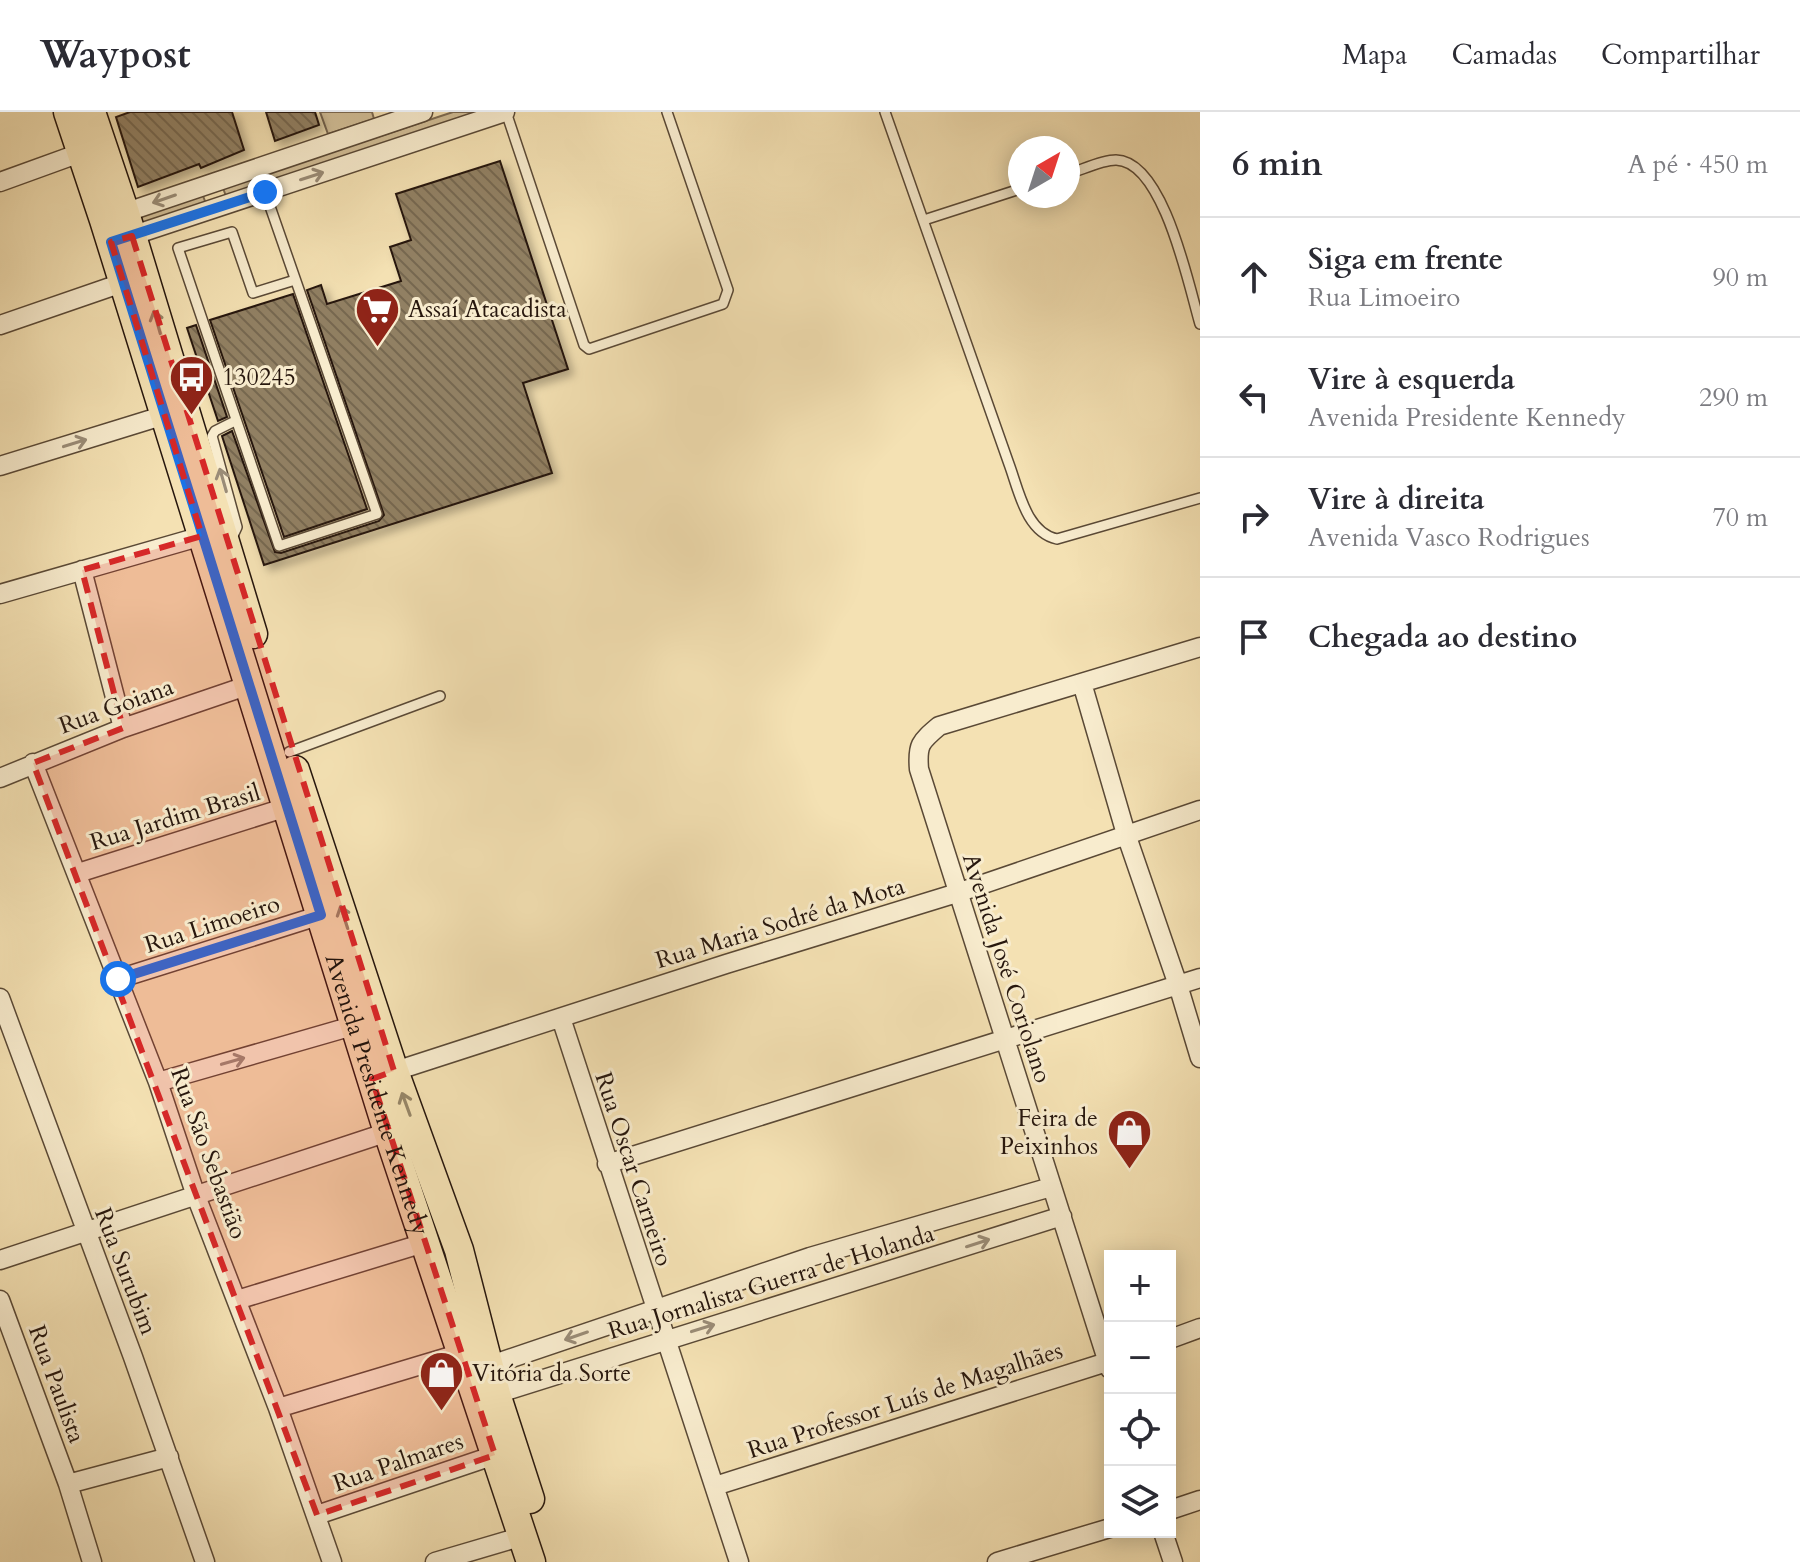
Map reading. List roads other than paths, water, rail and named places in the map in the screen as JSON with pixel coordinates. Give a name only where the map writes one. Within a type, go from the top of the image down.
[{"type":"main road","name":"Avenida Presidente Kennedy","points":[[68,112],[80,153],[118,228],[122,283],[356,1025],[383,1075],[415,1149],[461,1353],[527,1549]]},
{"type":"main road","name":"Avenida Presidente Kennedy","points":[[91,112],[118,228],[227,549],[289,752],[383,1075],[388,1132],[488,1366],[551,1562]]},
{"type":"street","points":[[118,228],[211,183],[423,112]]},
{"type":"street","points":[[118,228],[219,208],[506,112]]},
{"type":"street","points":[[0,182],[80,153]]},
{"type":"street","points":[[211,183],[219,208]]},
{"type":"street","points":[[0,325],[122,283]]},
{"type":"street","points":[[0,466],[165,415]]},
{"type":"street","points":[[0,594],[202,536]]},
{"type":"street","points":[[82,570],[123,728]]},
{"type":"street","points":[[1200,647],[1082,683],[1126,834],[1200,1058]]},
{"type":"street","name":"Avenida José Coriolano","points":[[1082,683],[939,726],[919,745],[919,769],[1104,1348]]},
{"type":"street","name":"Rua Goiana","points":[[0,778],[123,728],[249,685]]},
{"type":"street","name":"Rua São Sebastião","points":[[33,763],[158,1082],[196,1196],[278,1408],[332,1562]]},
{"type":"street","name":"Rua Jardim Brasil","points":[[78,873],[287,807]]},
{"type":"street","name":"Rua Maria Sodré da Mota","points":[[383,1075],[957,893],[1200,810]]},
{"type":"street","name":"Rua Limoeiro","points":[[118,979],[321,915]]},
{"type":"street","points":[[607,1164],[1200,978]]},
{"type":"street","name":"Rua Surubim","points":[[0,998],[205,1562]]},
{"type":"street","name":"Rua Oscar Carneiro","points":[[561,1018],[739,1562]]},
{"type":"street","points":[[158,1082],[356,1025]]},
{"type":"street","points":[[0,1260],[388,1132]]},
{"type":"street","name":"Rua Jornalista Guerra de Holanda","points":[[488,1366],[810,1257],[1051,1187]]},
{"type":"street","name":"Rua Jornalista Guerra de Holanda","points":[[496,1394],[1062,1216]]},
{"type":"street","points":[[931,1221],[940,1255]]},
{"type":"street","points":[[237,1300],[440,1250]]},
{"type":"street","points":[[810,1257],[820,1292]]},
{"type":"street","name":"Rua Paulista","points":[[0,1300],[68,1484],[92,1562]]},
{"type":"street","points":[[1176,1337],[1200,1328]]},
{"type":"street","points":[[278,1408],[461,1353]]},
{"type":"street","name":"Rua Professor Luís de Magalhães","points":[[715,1486],[1104,1366]]},
{"type":"street","name":"Rua Palmares","points":[[317,1515],[495,1455]]},
{"type":"street","points":[[68,1484],[169,1457]]},
{"type":"street","points":[[1176,1508],[1200,1500]]},
{"type":"street","points":[[997,1562],[1104,1530]]},
{"type":"street","points":[[1165,1538],[1173,1562]]},
{"type":"street","points":[[435,1562],[527,1549]]},
{"type":"lane","points":[[506,112],[584,345],[589,349],[723,304],[726,298],[728,290],[667,112]]},
{"type":"lane","points":[[885,112],[1009,464],[1029,516],[1039,531],[1057,539],[1200,498]]},
{"type":"lane","points":[[1080,170],[1113,160],[1126,162],[1140,170],[1170,223],[1200,324]]},
{"type":"lane","points":[[265,192],[377,514],[279,546],[178,248],[232,232],[253,293],[295,280]]},
{"type":"lane","points":[[924,220],[1008,193]]},
{"type":"lane","points":[[227,549],[237,527],[212,436],[215,431],[235,421]]},
{"type":"lane","points":[[289,752],[440,696]]},
{"type":"lane","name":"Avenida Presidente Kennedy","points":[[461,1353],[466,1333],[463,1320]]},
{"type":"place","name":"Assaí Atacadista","points":[[377,348]]},
{"type":"place","name":"130245","points":[[191,416]]},
{"type":"place","name":"Feira de Peixinhos","points":[[1129,1171]]},
{"type":"place","name":"Vitória da Sorte","points":[[441,1412]]}]
